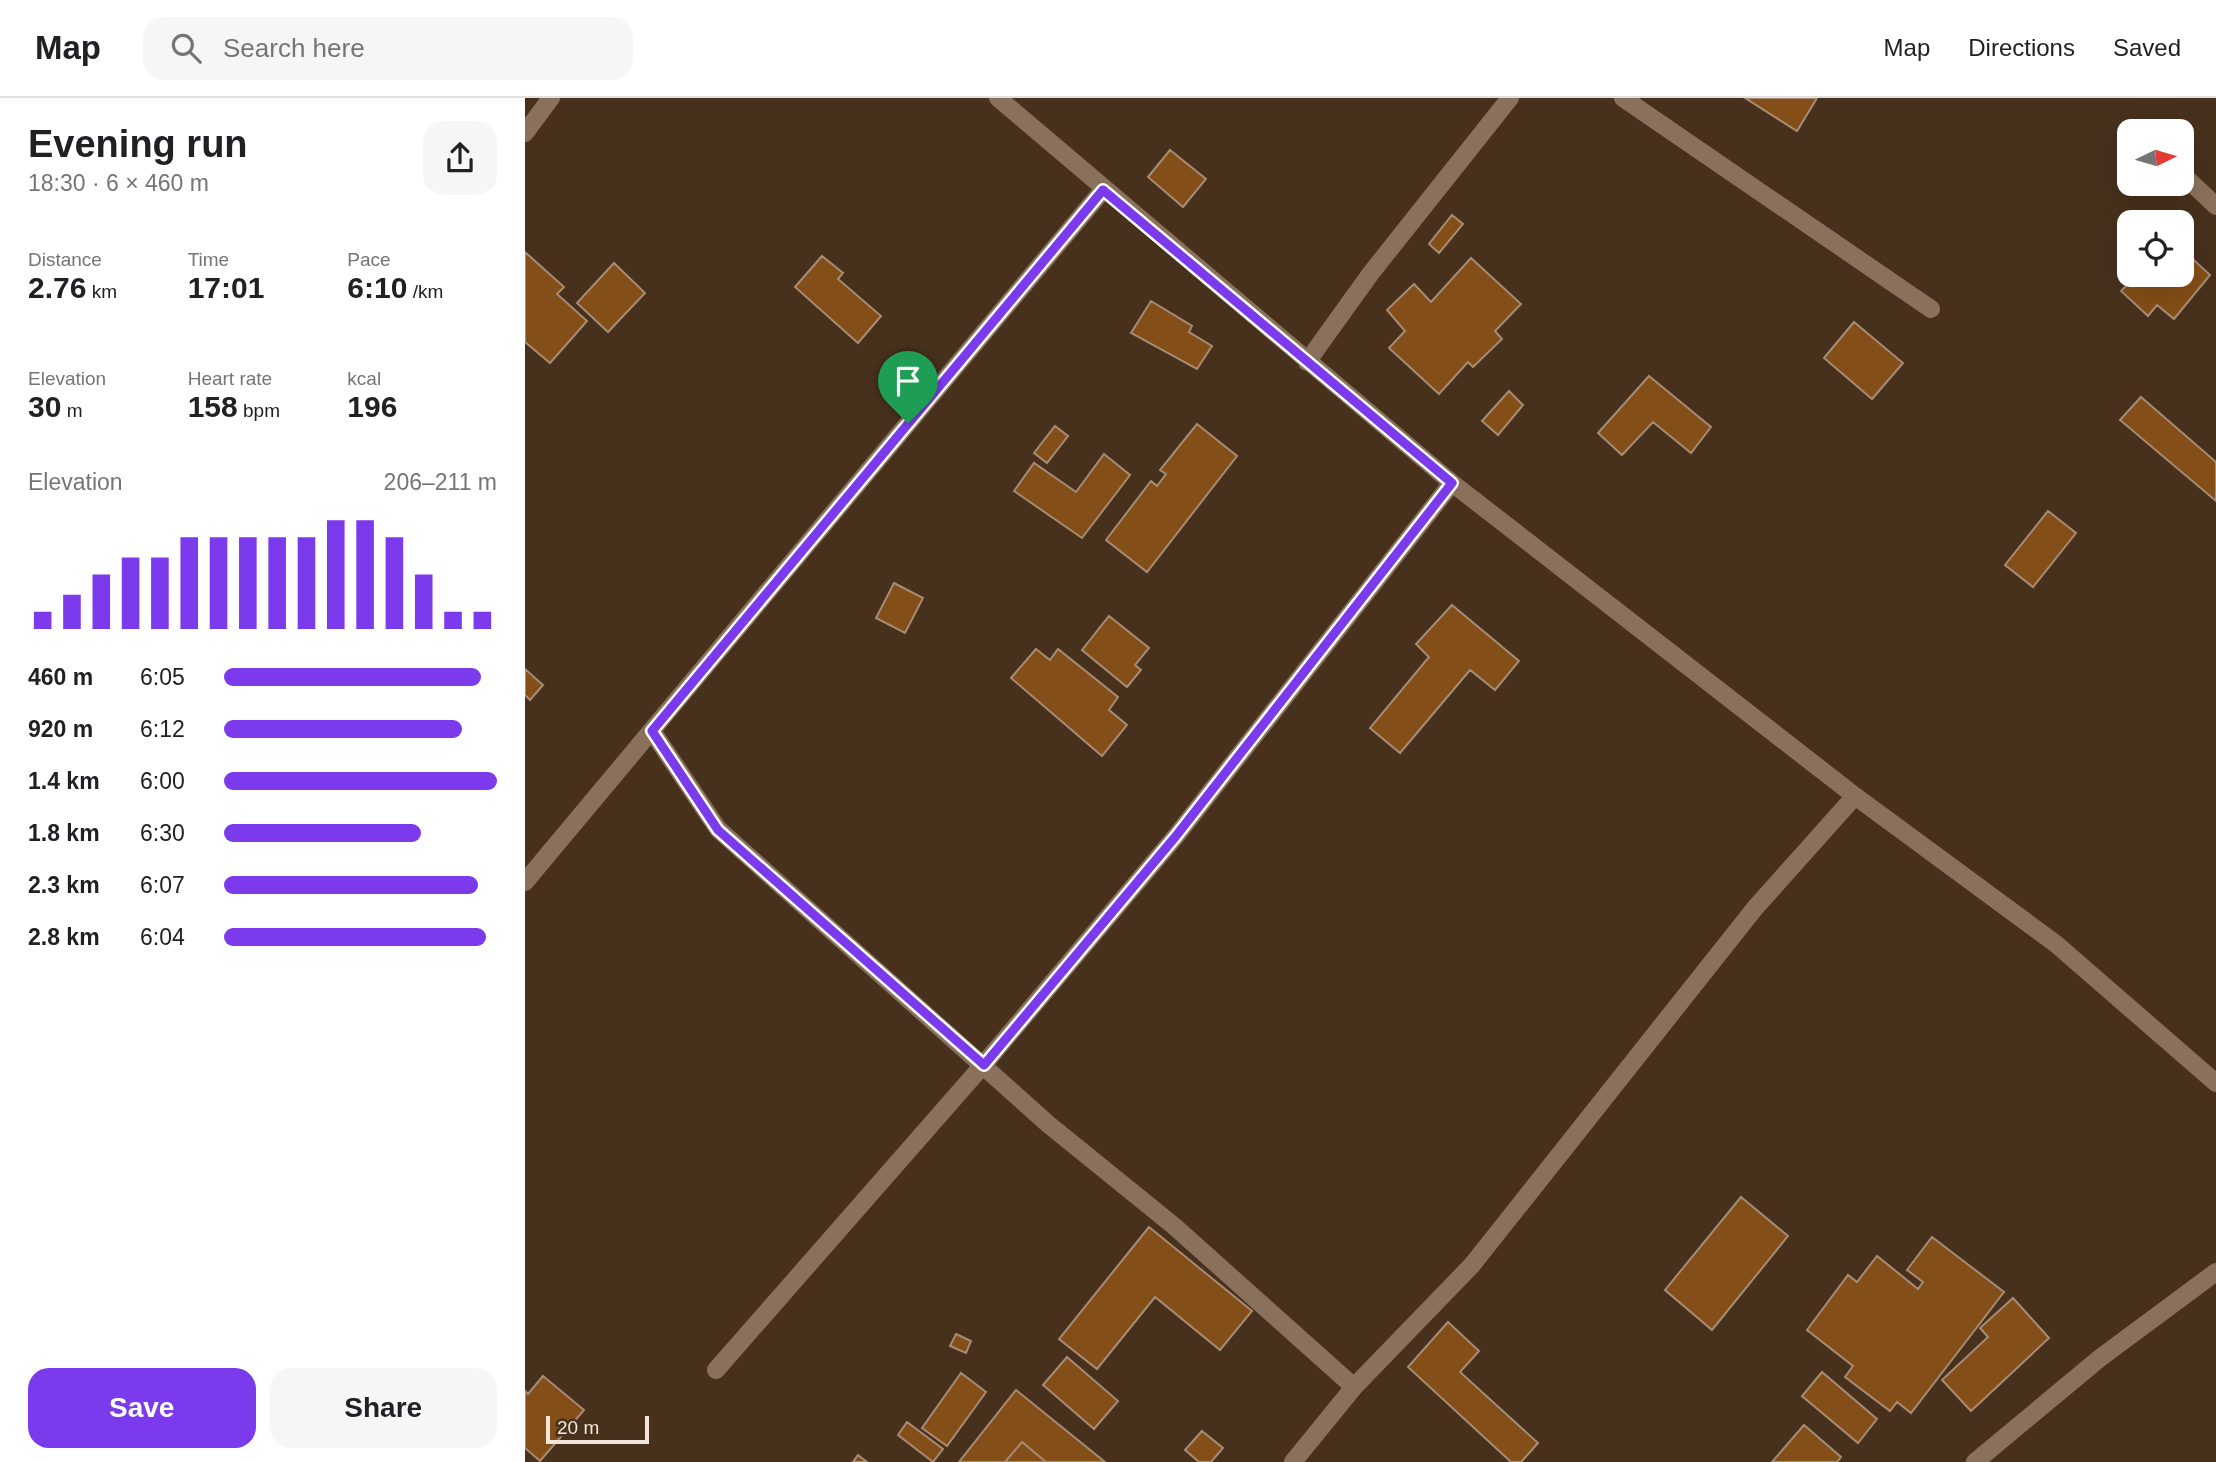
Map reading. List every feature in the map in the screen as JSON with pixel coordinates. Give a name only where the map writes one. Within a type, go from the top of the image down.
[{"type":"street","points":[[525,133],[551,98]]},
{"type":"street","points":[[998,98],[1103,190],[1452,483],[1855,796],[2056,944],[2216,1083]]},
{"type":"street","points":[[1307,362],[1371,274],[1510,98]]},
{"type":"street","points":[[1623,98],[1931,309]]},
{"type":"street","points":[[2195,186],[2216,206]]},
{"type":"street","points":[[525,882],[1103,190]]},
{"type":"street","points":[[716,1370],[984,1065],[1176,836],[1452,483]]},
{"type":"street","points":[[652,731],[718,830],[1048,1124],[1174,1226],[1354,1387]]},
{"type":"street","points":[[1293,1462],[1354,1387],[1472,1265],[1755,908],[1855,796]]},
{"type":"street","points":[[1975,1462],[2100,1358],[2216,1272]]},
{"type":"building","points":[[1745,98],[1817,98],[1797,131]]},
{"type":"building","points":[[1170,150],[1206,179],[1183,207],[1148,177]]},
{"type":"building","points":[[1452,215],[1463,224],[1439,253],[1429,244]]},
{"type":"building","points":[[525,252],[564,287],[557,294],[587,321],[550,363],[525,342]]},
{"type":"building","points":[[822,256],[843,273],[838,279],[881,316],[858,343],[795,287]]},
{"type":"building","points":[[1471,258],[1521,304],[1495,331],[1502,339],[1473,367],[1468,362],[1439,394],[1389,348],[1405,331],[1387,310],[1414,284],[1431,302]]},
{"type":"building","points":[[2194,260],[2210,275],[2174,319],[2157,305],[2148,316],[2121,291],[2125,287],[2194,287]]},
{"type":"building","points":[[614,263],[645,293],[608,332],[577,303]]},
{"type":"building","points":[[1151,301],[1192,326],[1189,332],[1212,346],[1197,369],[1131,333]]},
{"type":"building","points":[[1854,322],[1903,363],[1872,399],[1824,358]]},
{"type":"building","points":[[1649,376],[1711,427],[1691,453],[1653,422],[1622,455],[1598,433]]},
{"type":"building","points":[[1509,391],[1523,405],[1498,435],[1482,421]]},
{"type":"building","points":[[2141,397],[2216,462],[2216,501],[2120,420]]},
{"type":"building","points":[[1197,424],[1237,456],[1147,572],[1106,540],[1151,481],[1157,486],[1166,474],[1160,470]]},
{"type":"building","points":[[1055,426],[1068,436],[1047,463],[1034,453]]},
{"type":"building","points":[[1104,454],[1130,475],[1082,538],[1014,491],[1034,463],[1076,492]]},
{"type":"building","points":[[2048,511],[2076,533],[2033,587],[2005,565]]},
{"type":"building","points":[[894,583],[923,598],[905,633],[876,618]]},
{"type":"building","points":[[1452,605],[1519,661],[1495,690],[1470,670],[1400,753],[1370,728],[1429,657],[1416,644]]},
{"type":"building","points":[[1109,616],[1149,648],[1135,665],[1141,670],[1127,687],[1082,650]]},
{"type":"building","points":[[1036,649],[1050,660],[1058,649],[1118,697],[1109,710],[1127,725],[1102,756],[1011,678]]},
{"type":"building","points":[[525,669],[543,685],[530,700],[525,695]]},
{"type":"building","points":[[1741,1197],[1788,1236],[1712,1330],[1665,1290]]},
{"type":"building","points":[[1149,1227],[1252,1311],[1220,1350],[1155,1297],[1097,1369],[1059,1339]]},
{"type":"building","points":[[1932,1237],[2004,1292],[1911,1413],[1897,1402],[1890,1411],[1845,1377],[1853,1366],[1807,1330],[1848,1275],[1857,1282],[1877,1256],[1918,1289],[1923,1282],[1907,1270]]},
{"type":"building","points":[[2013,1298],[2049,1338],[1971,1411],[1942,1380],[1988,1337],[1980,1328]]},
{"type":"building","points":[[1448,1322],[1479,1351],[1460,1372],[1538,1443],[1521,1462],[1511,1462],[1408,1367]]},
{"type":"building","points":[[956,1334],[971,1341],[966,1353],[950,1346]]},
{"type":"building","points":[[1067,1357],[1118,1401],[1094,1429],[1043,1385]]},
{"type":"building","points":[[1822,1372],[1877,1419],[1858,1443],[1802,1396]]},
{"type":"building","points":[[961,1373],[986,1392],[947,1446],[922,1428]]},
{"type":"building","points":[[543,1376],[584,1410],[540,1461],[525,1448],[525,1391],[528,1394]]},
{"type":"building","points":[[1016,1390],[1105,1462],[1046,1462],[1022,1442],[1005,1462],[959,1462]]},
{"type":"building","points":[[907,1422],[943,1449],[933,1462],[898,1435]]},
{"type":"building","points":[[1804,1425],[1841,1457],[1837,1462],[1772,1462]]},
{"type":"building","points":[[1202,1431],[1223,1448],[1211,1462],[1199,1462],[1185,1450]]},
{"type":"building","points":[[1022,1442],[1046,1462],[1005,1462]]},
{"type":"building","points":[[858,1455],[867,1462],[853,1462]]},
{"type":"route","points":[[1103,190],[1452,483],[1176,836],[984,1065],[718,830],[694,798],[652,731],[908,423],[1103,190]]}]
